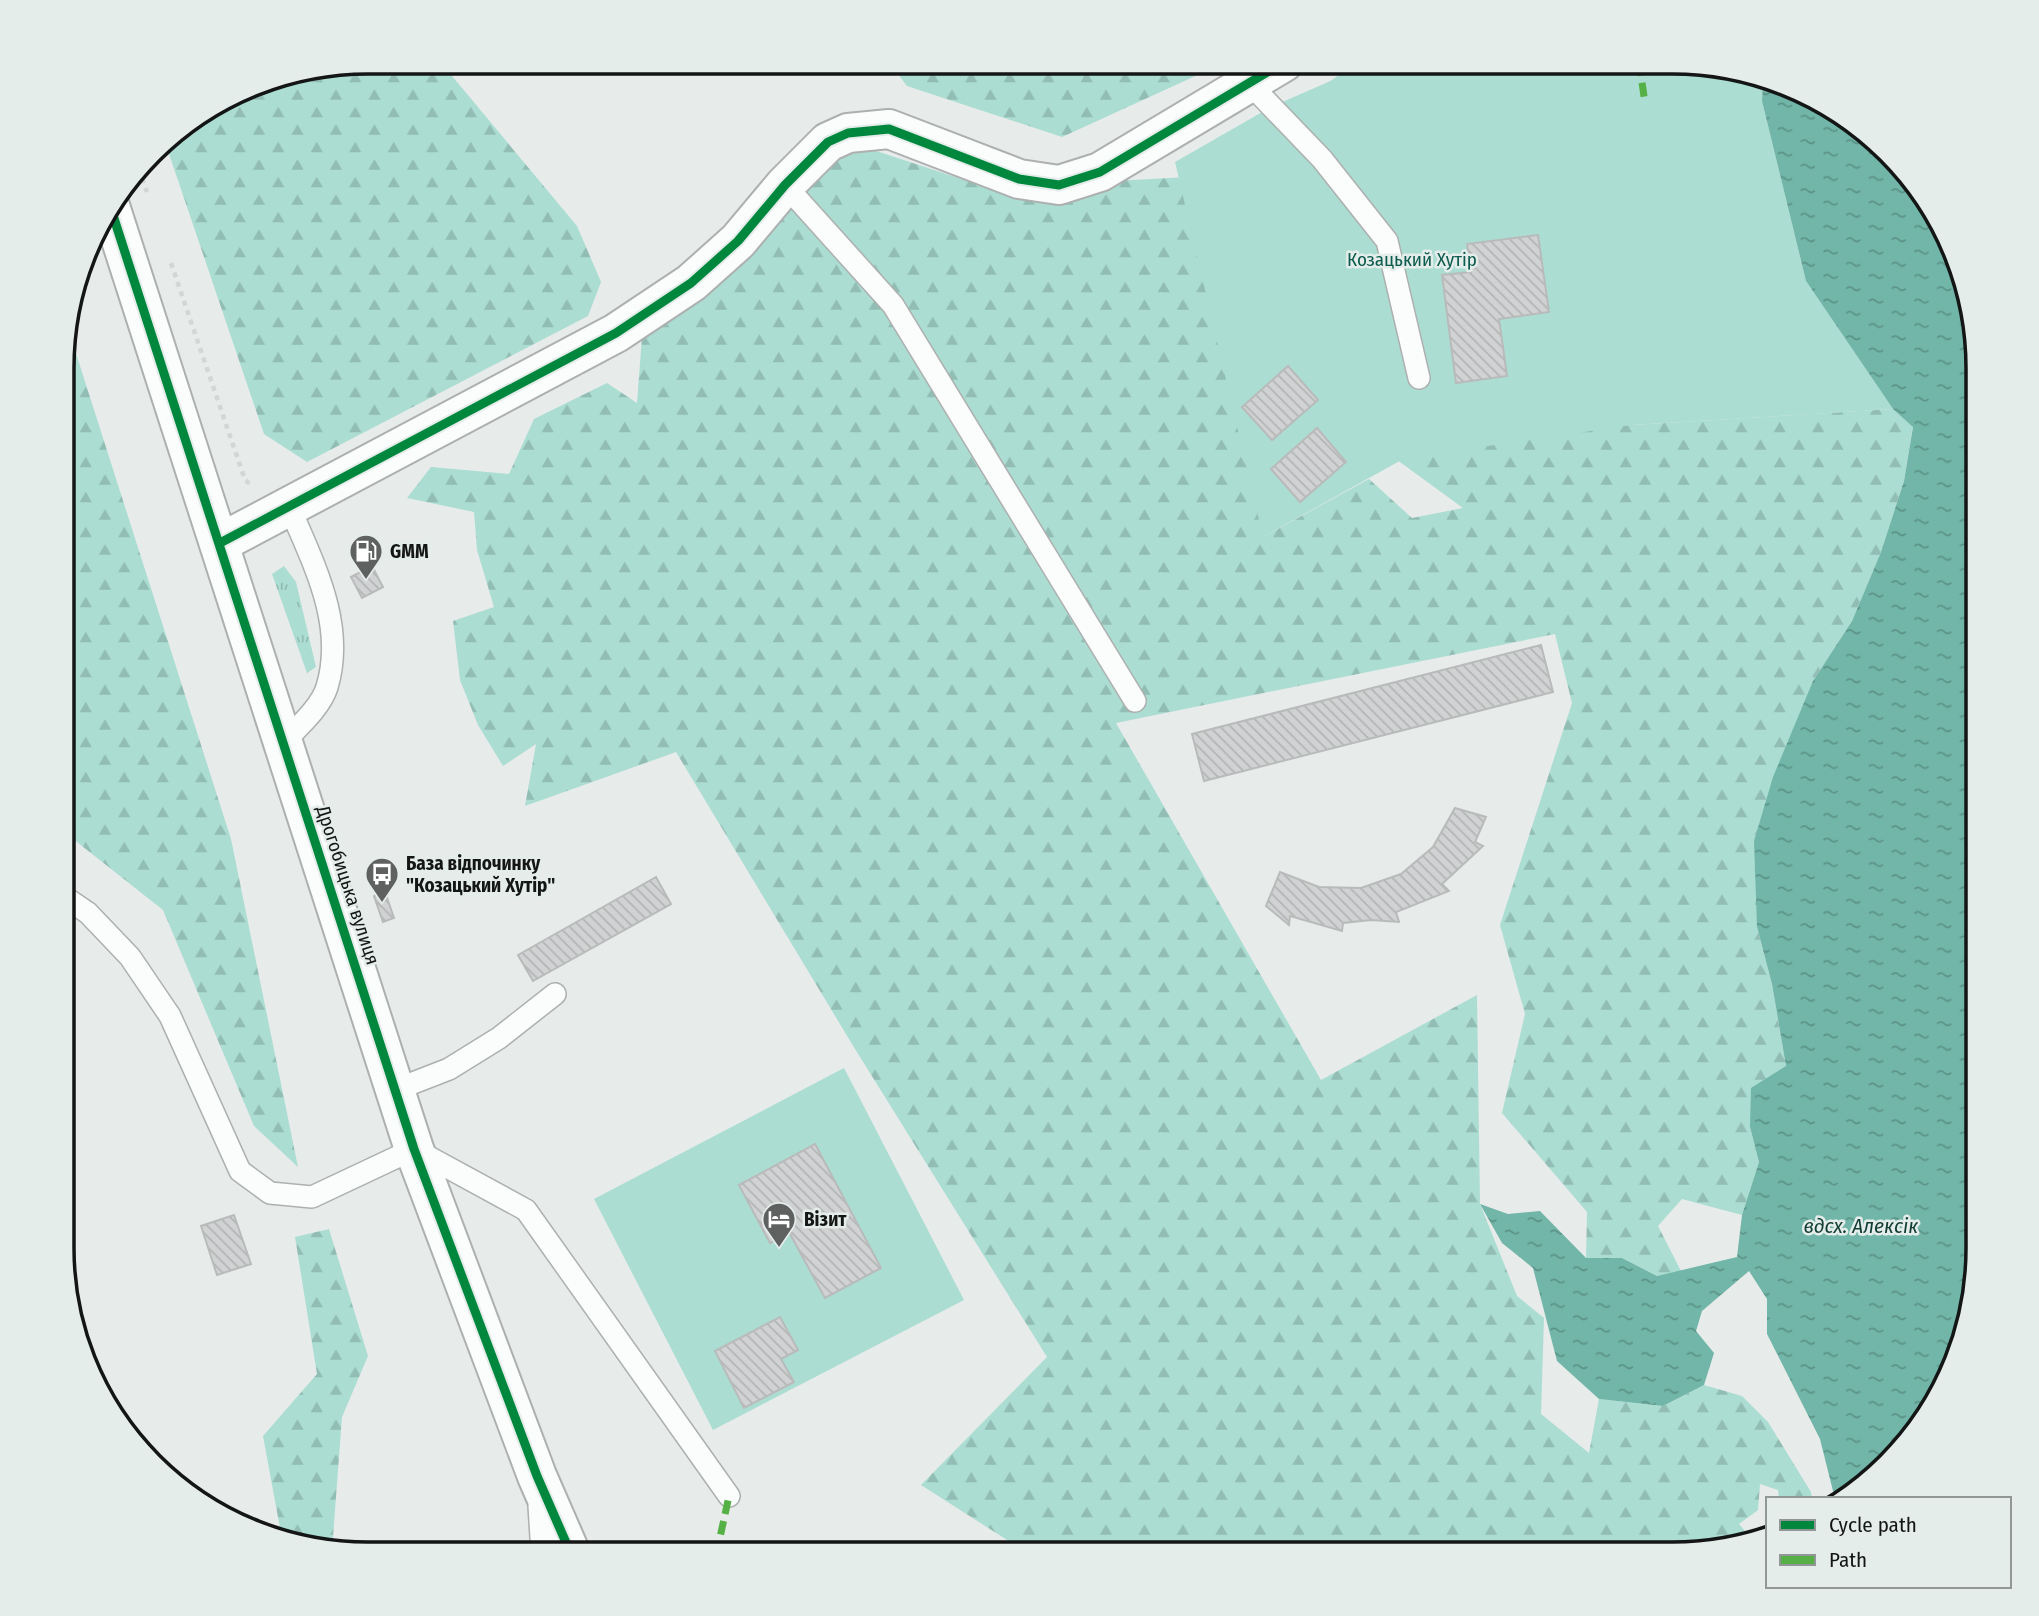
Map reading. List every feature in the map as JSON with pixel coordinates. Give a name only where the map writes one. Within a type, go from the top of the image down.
[{"type":"main road","points":[[220,543],[274,498],[616,334],[691,283],[737,241],[785,185],[828,142],[848,133],[888,129],[1019,179],[1059,185],[1100,172],[1262,74]]},
{"type":"main road","name":"Дрогобицька вулиця","points":[[114,218],[414,1149],[537,1476],[566,1543]]},
{"type":"lane","points":[[1248,82],[1322,159],[1387,241],[1419,378]]},
{"type":"lane","points":[[785,185],[892,305],[1135,701]]},
{"type":"lane","points":[[274,498],[327,597],[333,640],[327,689],[284,742]]},
{"type":"lane","points":[[74,903],[88,913],[130,957],[170,1016],[240,1171],[270,1193],[312,1197],[414,1149],[526,1210],[729,1496]]},
{"type":"lane","points":[[396,1090],[449,1069],[499,1038],[555,994]]},
{"type":"lane","points":[[537,1476],[541,1543]]},
{"type":"path","points":[[142,178],[148,195]]},
{"type":"path","points":[[170,260],[244,480],[274,498]]},
{"type":"green space","points":[[348,74],[455,74],[452,76],[577,226],[601,282],[588,316],[307,462],[264,434],[168,152],[188,134],[220,113],[255,96],[291,84]]},
{"type":"green space","points":[[898,74],[1200,74],[1062,137],[907,86]]},
{"type":"green space","points":[[1340,74],[1586,74],[1263,537],[1369,479],[1412,518],[1463,508],[1393,457],[1389,393],[1632,425],[1893,409],[1913,426],[1904,481],[1881,552],[1852,621],[1813,681],[1757,927],[1772,984],[1786,1066],[1750,1127],[1759,1162],[1742,1215],[1682,1199],[1658,1226],[1681,1271],[1657,1276],[1622,1258],[1586,1259],[1587,1212],[1502,1113],[1525,1014],[1500,925],[1572,703],[1555,634],[1116,723],[1321,1080],[1477,995],[1480,1204],[1517,1296],[1544,1318],[1541,1414],[1589,1453],[1599,1399],[1663,1406],[1704,1385],[1742,1396],[1768,1422],[1812,1497],[1779,1497],[1778,1490],[1760,1484],[1758,1510],[1739,1524],[1746,1532],[1710,1540],[1672,1543],[1012,1543],[921,1485],[1047,1357],[855,1049],[676,752],[525,806],[536,744],[503,766],[478,725],[460,680],[453,621],[494,607],[477,550],[474,512],[407,498],[431,467],[509,474],[534,419],[607,383],[637,403],[642,337],[672,319],[756,242],[833,156],[858,145],[1029,201],[1114,181],[1224,175],[1304,99]]},
{"type":"green space","name":"Козацький Хутір","points":[[1347,74],[1691,74],[1729,79],[1763,88],[1762,101],[1806,281],[1893,409],[1632,425],[1405,458],[1263,537],[1175,162],[1271,107]]},
{"type":"green space","points":[[74,347],[231,839],[298,1167],[254,1126],[163,910],[74,840]]},
{"type":"green space","points":[[284,566],[296,582],[316,667],[307,673],[272,574]]},
{"type":"green space","name":"Візит","points":[[844,1068],[964,1300],[713,1430],[594,1199]]},
{"type":"green space","points":[[329,1229],[368,1356],[342,1417],[333,1540],[280,1529],[263,1436],[317,1374],[295,1237]]},
{"type":"water","name":"вдсх. Алексік","points":[[1763,88],[1819,113],[1865,146],[1905,188],[1935,237],[1950,273],[1960,310],[1966,367],[1966,1249],[1963,1287],[1950,1343],[1935,1379],[1916,1412],[1893,1442],[1865,1470],[1834,1494],[1820,1439],[1767,1334],[1767,1299],[1749,1271],[1702,1311],[1696,1331],[1714,1353],[1704,1385],[1663,1406],[1599,1399],[1557,1361],[1533,1268],[1502,1243],[1480,1204],[1508,1214],[1540,1211],[1586,1258],[1622,1258],[1657,1276],[1737,1257],[1742,1215],[1759,1162],[1750,1127],[1751,1088],[1786,1066],[1772,984],[1757,927],[1754,841],[1773,777],[1813,681],[1852,621],[1881,552],[1904,481],[1913,427],[1893,409],[1806,281],[1762,101]]},
{"type":"building","name":"Козацький Хутір","points":[[1538,235],[1549,312],[1499,319],[1507,376],[1456,383],[1442,275],[1471,272],[1467,244]]},
{"type":"building","points":[[1288,366],[1318,400],[1272,440],[1242,407]]},
{"type":"building","points":[[1317,428],[1346,462],[1300,502],[1271,469]]},
{"type":"building","points":[[372,566],[383,587],[362,598],[351,577]]},
{"type":"building","points":[[1541,645],[1553,692],[1204,781],[1192,734]]},
{"type":"building","points":[[1455,808],[1486,817],[1475,842],[1483,846],[1442,884],[1449,891],[1396,912],[1399,922],[1371,920],[1343,923],[1342,931],[1290,916],[1289,925],[1266,906],[1280,872],[1319,887],[1361,888],[1401,874],[1433,847]]},
{"type":"building","points":[[656,877],[671,904],[533,981],[518,955]]},
{"type":"building","points":[[385,892],[394,918],[383,922],[374,896]]},
{"type":"building","points":[[815,1144],[881,1268],[825,1298],[789,1232],[770,1243],[739,1185]]},
{"type":"building","points":[[234,1215],[251,1264],[217,1275],[201,1226]]},
{"type":"building","points":[[780,1317],[798,1350],[781,1359],[794,1382],[744,1408],[715,1351]]},
{"type":"marked path","points":[[1641,74],[1645,103]]},
{"type":"marked path","points":[[720,1543],[729,1496]]},
{"type":"cycle path","points":[[220,543],[616,333],[691,283],[738,241],[785,185],[828,142],[848,133],[889,129],[1019,179],[1059,185],[1100,172],[1264,74]]},
{"type":"cycle path","points":[[114,218],[414,1149],[537,1476],[566,1543]]},
{"type":"place","name":"GMM","points":[[366,581]]},
{"type":"place","name":"База відпочинку \"Козацький Хутір\"","points":[[382,904]]},
{"type":"place","name":"Візит","points":[[779,1249]]}]
